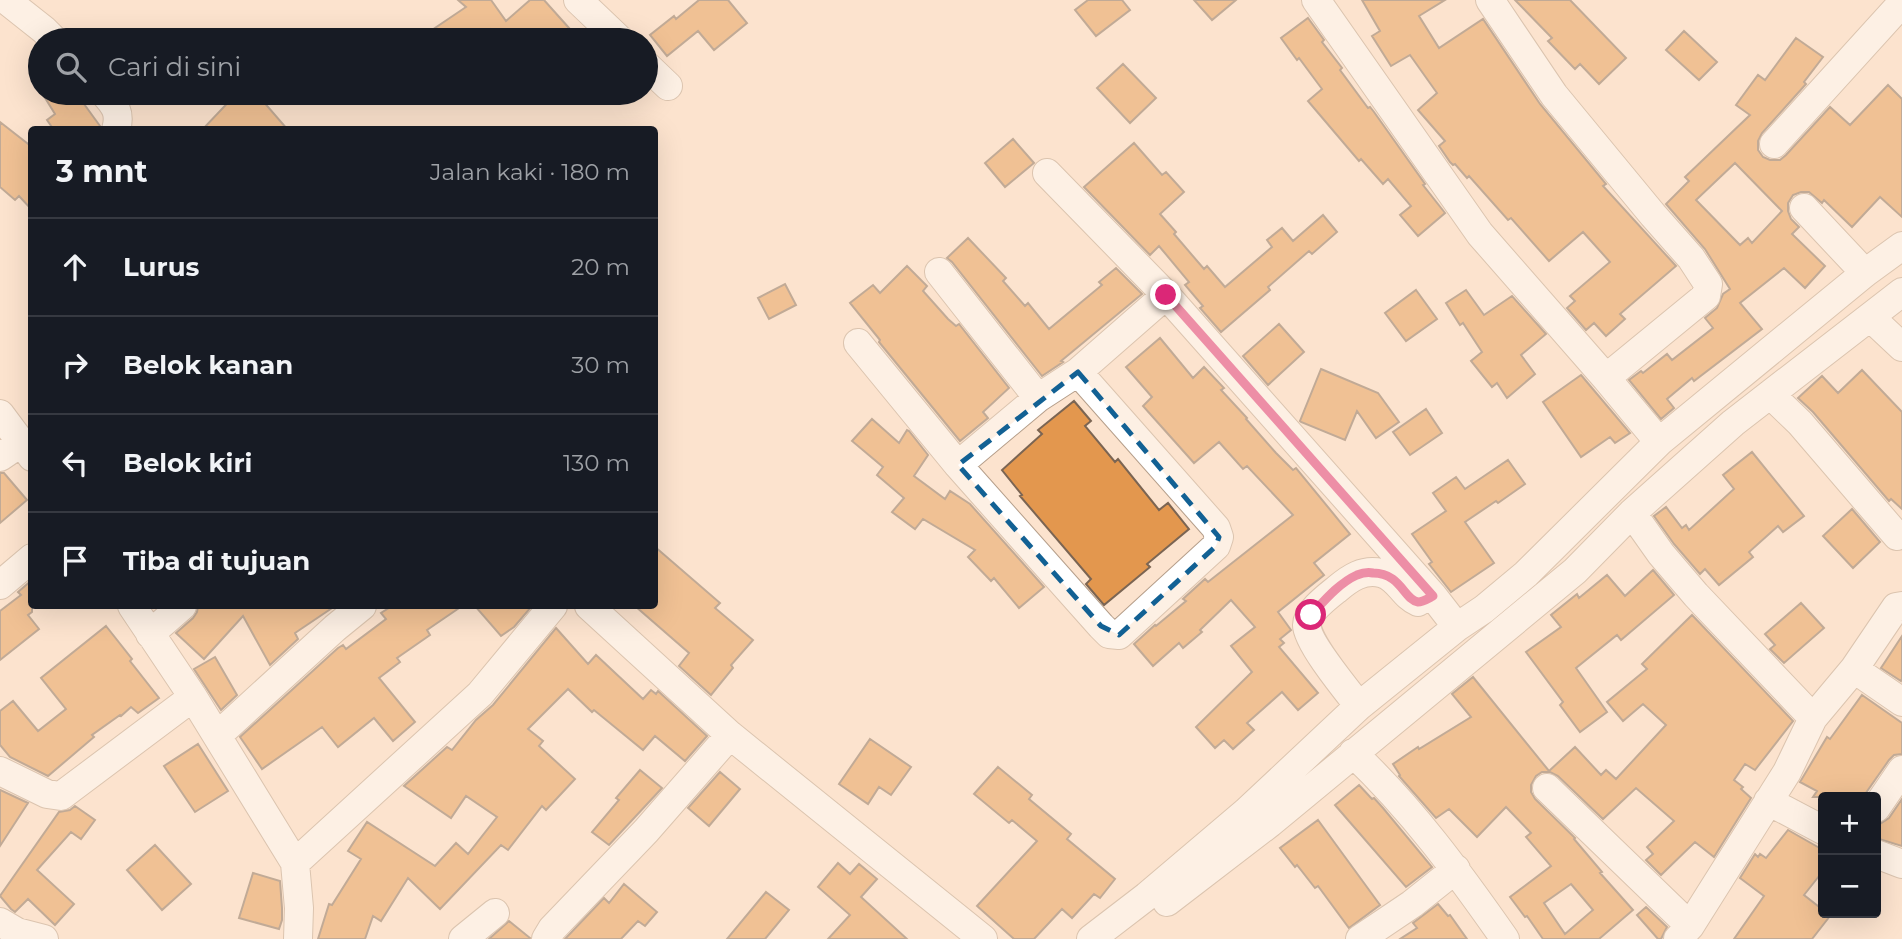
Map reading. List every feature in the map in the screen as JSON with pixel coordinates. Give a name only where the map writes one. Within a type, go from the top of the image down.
[{"type":"street","points":[[6,0],[41,28]]},
{"type":"street","points":[[578,0],[607,28]]},
{"type":"street","points":[[1316,0],[1480,234],[1606,378],[1658,442]]},
{"type":"street","points":[[1490,0],[1554,95],[1691,258],[1707,284],[1706,296],[1606,378]]},
{"type":"street","points":[[1774,144],[1902,3]]},
{"type":"street","points":[[658,76],[668,86]]},
{"type":"street","points":[[114,105],[118,112],[118,126]]},
{"type":"street","points":[[1047,173],[1166,295],[1433,596],[1457,627]]},
{"type":"street","points":[[1804,208],[1865,273]]},
{"type":"street","points":[[1120,939],[1270,823],[1353,753],[1494,619],[1526,573],[1658,442],[1865,273],[1902,246]]},
{"type":"street","points":[[939,272],[1038,398]]},
{"type":"street","points":[[1091,939],[1147,896],[1246,812],[1359,706],[1457,627],[1494,619],[1575,571],[1632,513],[1734,423],[1902,292]]},
{"type":"street","points":[[958,465],[1038,398],[1078,372],[1166,295]]},
{"type":"street","points":[[1870,317],[1902,346]]},
{"type":"street","points":[[858,343],[958,465],[1101,626],[1109,634],[1119,635],[1216,546],[1219,537],[1216,528],[1078,372]]},
{"type":"street","points":[[1772,395],[1800,423],[1897,536]]},
{"type":"street","points":[[0,414],[18,452]]},
{"type":"street","points":[[1632,513],[1661,554],[1696,595],[1813,719]]},
{"type":"street","points":[[0,585],[28,561]]},
{"type":"street","points":[[1359,706],[1309,634],[1307,623],[1311,615],[1335,591],[1361,573],[1382,573],[1394,579],[1416,602],[1433,596]]},
{"type":"street","points":[[1547,788],[1684,932],[1787,772],[1813,719],[1854,669],[1896,607],[1902,606]]},
{"type":"street","points":[[134,609],[217,736],[295,863],[299,908],[298,939]]},
{"type":"street","points":[[150,634],[179,609]]},
{"type":"street","points":[[217,736],[358,609]]},
{"type":"street","points":[[295,863],[480,694],[551,609]]},
{"type":"street","points":[[592,609],[730,735],[983,939]]},
{"type":"street","points":[[1854,669],[1902,702]]},
{"type":"street","points":[[0,771],[47,794],[61,796],[192,697]]},
{"type":"street","points":[[546,939],[552,929],[646,831],[730,735]]},
{"type":"street","points":[[1353,753],[1385,784],[1456,869],[1505,939]]},
{"type":"street","points":[[1881,801],[1902,770]]},
{"type":"street","points":[[1768,801],[1818,827]]},
{"type":"street","points":[[1879,855],[1902,864]]},
{"type":"street","points":[[1360,939],[1412,904],[1456,869]]},
{"type":"street","points":[[463,939],[495,913]]},
{"type":"street","points":[[0,922],[18,932],[44,939]]},
{"type":"highlighted area","points":[[1078,372],[1219,537],[1216,546],[1119,635],[1101,626],[958,465]]},
{"type":"building","points":[[458,0],[491,0],[506,21],[530,0],[544,0],[569,28],[435,28],[466,7]]},
{"type":"building","points":[[699,0],[728,0],[747,23],[714,50],[698,31],[667,56],[658,45],[658,29],[674,16],[676,19]]},
{"type":"building","points":[[1088,0],[1122,0],[1130,10],[1096,36],[1075,10]]},
{"type":"building","points":[[1194,0],[1236,0],[1212,20]]},
{"type":"building","points":[[1362,0],[1445,0],[1419,16],[1439,48],[1483,19],[1540,104],[1606,184],[1603,186],[1676,266],[1620,314],[1625,319],[1606,336],[1594,323],[1586,330],[1567,308],[1575,301],[1570,296],[1610,262],[1583,232],[1549,261],[1469,176],[1467,178],[1450,162],[1439,146],[1445,141],[1418,110],[1437,93],[1410,55],[1391,66],[1372,36],[1380,31]]},
{"type":"building","points":[[1515,0],[1570,0],[1626,58],[1599,84],[1580,64],[1575,69],[1548,41],[1552,38]]},
{"type":"building","points":[[1308,18],[1342,68],[1340,70],[1368,108],[1374,112],[1445,213],[1418,236],[1400,215],[1411,206],[1388,179],[1383,184],[1361,159],[1359,161],[1308,101],[1322,89],[1281,38]]},
{"type":"building","points":[[1684,31],[1717,62],[1699,80],[1666,50]]},
{"type":"building","points":[[1796,38],[1823,57],[1804,82],[1806,84],[1762,133],[1758,150],[1763,157],[1770,160],[1780,160],[1786,155],[1830,107],[1850,125],[1888,85],[1902,99],[1902,217],[1880,197],[1852,227],[1824,200],[1822,203],[1809,192],[1793,195],[1788,203],[1788,211],[1799,227],[1792,234],[1825,266],[1805,288],[1784,268],[1740,303],[1762,329],[1667,399],[1674,408],[1661,419],[1629,380],[1641,371],[1643,373],[1667,354],[1672,360],[1713,328],[1705,318],[1717,308],[1723,294],[1730,289],[1705,249],[1666,204],[1689,181],[1685,177],[1750,115],[1736,105],[1758,75],[1765,80]],"holes":[[[1735,163],[1782,211],[1752,243],[1748,238],[1740,245],[1696,200]]]},
{"type":"building","points":[[1123,64],[1156,98],[1130,123],[1097,88]]},
{"type":"building","points":[[49,105],[85,105],[100,126],[51,126],[47,120],[55,114]]},
{"type":"building","points":[[226,105],[266,105],[285,126],[206,126]]},
{"type":"building","points":[[0,122],[28,144],[28,206],[19,196],[15,200],[0,187]]},
{"type":"building","points":[[1013,139],[1034,163],[1005,187],[985,163]]},
{"type":"building","points":[[1134,143],[1162,175],[1166,172],[1184,192],[1160,214],[1204,269],[1207,266],[1225,287],[1272,247],[1267,240],[1282,228],[1293,241],[1323,215],[1337,232],[1312,254],[1309,251],[1268,287],[1270,290],[1221,332],[1185,285],[1189,282],[1159,246],[1150,255],[1084,187]]},
{"type":"building","points":[[968,238],[1006,278],[1003,281],[1025,306],[1028,303],[1049,329],[1102,285],[1099,282],[1116,268],[1142,294],[1061,361],[1063,362],[1042,376],[947,258]]},
{"type":"building","points":[[907,266],[927,286],[923,291],[948,319],[956,326],[959,324],[1009,388],[983,412],[988,418],[960,441],[850,303],[873,285],[880,293]]},
{"type":"building","points":[[785,284],[796,305],[769,319],[758,298]]},
{"type":"building","points":[[1416,290],[1437,319],[1406,341],[1385,313]]},
{"type":"building","points":[[1466,290],[1484,315],[1512,296],[1546,334],[1521,355],[1535,374],[1507,398],[1497,383],[1492,387],[1471,361],[1482,352],[1446,303]]},
{"type":"building","points":[[1279,324],[1304,352],[1268,385],[1243,356]]},
{"type":"building","points":[[1160,338],[1193,378],[1204,367],[1276,453],[1293,470],[1296,468],[1350,534],[1314,563],[1324,575],[1278,612],[1291,630],[1280,639],[1284,643],[1279,647],[1318,693],[1298,710],[1282,692],[1247,723],[1254,730],[1233,749],[1224,740],[1215,748],[1196,727],[1252,672],[1231,646],[1255,627],[1231,600],[1200,630],[1202,632],[1183,648],[1179,643],[1153,666],[1134,644],[1186,601],[1183,599],[1205,579],[1208,582],[1293,515],[1247,466],[1243,469],[1219,442],[1194,463],[1143,406],[1152,397],[1126,367]]},
{"type":"building","points":[[1321,369],[1378,393],[1399,422],[1376,438],[1357,411],[1345,440],[1301,422]]},
{"type":"building","points":[[1862,370],[1902,412],[1902,509],[1891,499],[1889,501],[1798,398],[1822,376],[1838,393]]},
{"type":"building","points":[[1581,375],[1630,433],[1615,443],[1610,437],[1581,457],[1543,402]]},
{"type":"building","points":[[1074,401],[1091,421],[1085,426],[1115,462],[1118,459],[1159,510],[1168,503],[1189,529],[1147,564],[1150,567],[1104,605],[1086,584],[1091,579],[1020,496],[1022,495],[1002,470],[1042,434],[1038,430]]},
{"type":"building","points":[[1426,409],[1442,433],[1410,455],[1393,432]]},
{"type":"building","points":[[872,419],[899,443],[907,430],[909,431],[928,455],[914,476],[945,499],[950,491],[970,504],[1044,587],[1019,608],[994,578],[991,581],[968,557],[975,550],[923,519],[915,529],[892,512],[904,498],[877,475],[883,467],[852,441]]},
{"type":"building","points":[[1752,452],[1804,516],[1783,532],[1778,526],[1749,552],[1753,557],[1719,585],[1705,569],[1700,574],[1654,516],[1666,507],[1682,528],[1686,525],[1689,530],[1734,489],[1723,475]]},
{"type":"building","points":[[1508,460],[1525,484],[1465,522],[1494,563],[1451,592],[1429,564],[1432,562],[1412,534],[1446,511],[1433,493],[1456,477],[1465,489]]},
{"type":"building","points":[[0,473],[4,473],[27,500],[0,523]]},
{"type":"building","points":[[1852,509],[1880,542],[1853,568],[1823,536]]},
{"type":"building","points":[[658,549],[720,603],[715,608],[753,640],[731,665],[733,668],[711,695],[679,666],[689,653],[638,609],[658,609]]},
{"type":"building","points":[[1653,570],[1674,595],[1621,640],[1617,635],[1576,668],[1607,712],[1580,732],[1560,705],[1563,702],[1526,652],[1561,627],[1551,615],[1577,594],[1579,598],[1607,575],[1625,596]]},
{"type":"building","points":[[28,583],[28,609],[32,609],[32,612],[28,615],[39,629],[0,660],[0,611],[21,595],[18,592]]},
{"type":"building","points":[[1801,603],[1824,628],[1784,663],[1770,649],[1775,645],[1765,634]]},
{"type":"building","points":[[198,609],[331,609],[295,633],[298,639],[270,665],[243,616],[204,659],[176,633]]},
{"type":"building","points":[[387,609],[458,609],[427,630],[430,635],[397,658],[400,662],[379,678],[415,722],[393,741],[374,718],[338,747],[322,727],[262,769],[240,737],[338,648],[343,645],[346,649],[386,619],[381,613]]},
{"type":"building","points":[[478,609],[529,609],[514,627],[501,636]]},
{"type":"building","points":[[1692,615],[1793,721],[1755,770],[1745,764],[1734,780],[1751,798],[1714,857],[1695,842],[1661,875],[1646,860],[1653,854],[1647,847],[1674,821],[1636,788],[1603,819],[1558,776],[1542,772],[1536,776],[1531,785],[1535,799],[1575,838],[1602,872],[1600,873],[1633,910],[1599,939],[1543,939],[1510,897],[1551,866],[1526,837],[1531,833],[1506,807],[1477,837],[1449,809],[1436,818],[1399,776],[1393,764],[1471,717],[1452,694],[1473,677],[1549,771],[1575,747],[1601,775],[1606,770],[1616,779],[1666,725],[1643,704],[1623,721],[1607,702],[1647,669],[1642,664]],"holes":[[[1571,884],[1593,910],[1565,934],[1544,903]]]},
{"type":"building","points":[[106,626],[159,698],[138,713],[131,707],[92,735],[94,737],[48,776],[10,757],[0,745],[0,711],[13,701],[38,731],[66,709],[41,678]]},
{"type":"building","points":[[556,628],[588,664],[596,655],[643,699],[651,690],[656,694],[658,691],[707,736],[685,761],[655,736],[643,750],[594,710],[592,712],[568,689],[528,729],[543,741],[539,746],[575,779],[546,810],[542,806],[508,850],[501,845],[440,909],[408,878],[381,921],[373,916],[365,939],[318,939],[329,904],[332,905],[361,859],[348,851],[367,822],[435,866],[456,843],[468,854],[497,817],[466,796],[451,818],[404,786],[447,747],[452,750]]},
{"type":"building","points":[[1902,636],[1902,679],[1901,681],[1881,668]]},
{"type":"building","points":[[215,657],[237,695],[221,710],[194,669]]},
{"type":"building","points":[[1862,695],[1902,723],[1902,754],[1894,755],[1889,760],[1867,792],[1818,792],[1818,797],[1813,797],[1817,791],[1800,782],[1827,737],[1830,739]]},
{"type":"building","points":[[870,739],[911,767],[891,795],[879,787],[868,804],[839,784]]},
{"type":"building","points":[[198,744],[228,791],[195,812],[164,766]]},
{"type":"building","points":[[998,767],[1032,795],[1029,799],[1071,834],[1067,839],[1115,879],[1100,898],[1094,894],[1072,918],[1062,909],[1034,939],[1014,939],[977,906],[1037,841],[1012,820],[1009,823],[974,794]]},
{"type":"building","points":[[640,770],[662,788],[609,845],[592,832]]},
{"type":"building","points":[[720,772],[740,789],[709,826],[688,808]]},
{"type":"building","points":[[1359,785],[1383,808],[1432,867],[1406,887],[1335,805]]},
{"type":"building","points":[[0,790],[28,803],[0,846]]},
{"type":"building","points":[[1902,799],[1902,846],[1881,840],[1881,823],[1889,818]]},
{"type":"building","points":[[75,806],[95,820],[81,839],[71,832],[37,870],[74,904],[55,925],[28,899],[15,912],[0,896],[59,812]]},
{"type":"building","points":[[1318,820],[1380,905],[1349,928],[1318,886],[1315,888],[1280,848]]},
{"type":"building","points":[[1788,830],[1818,847],[1818,877],[1804,895],[1818,906],[1818,918],[1828,918],[1812,939],[1734,939],[1764,896],[1740,878],[1755,854],[1766,858]]},
{"type":"building","points":[[155,845],[191,884],[162,910],[127,870]]},
{"type":"building","points":[[838,863],[850,874],[859,864],[877,879],[861,897],[907,939],[828,939],[850,915],[818,887]]},
{"type":"building","points":[[253,873],[280,881],[282,920],[279,929],[239,918]]},
{"type":"building","points":[[624,884],[657,912],[645,926],[638,921],[621,939],[565,939],[604,898],[609,903]]},
{"type":"building","points":[[766,892],[789,910],[765,939],[727,939]]},
{"type":"building","points":[[1438,904],[1450,915],[1467,939],[1400,939],[1417,928],[1413,923]]},
{"type":"building","points":[[1646,907],[1667,927],[1661,939],[1658,939],[1637,915]]},
{"type":"building","points":[[509,921],[530,938],[489,939]]},
{"type":"route","points":[[1166,295],[1433,596],[1416,602],[1394,579],[1382,573],[1361,573],[1335,591],[1311,615]]}]
